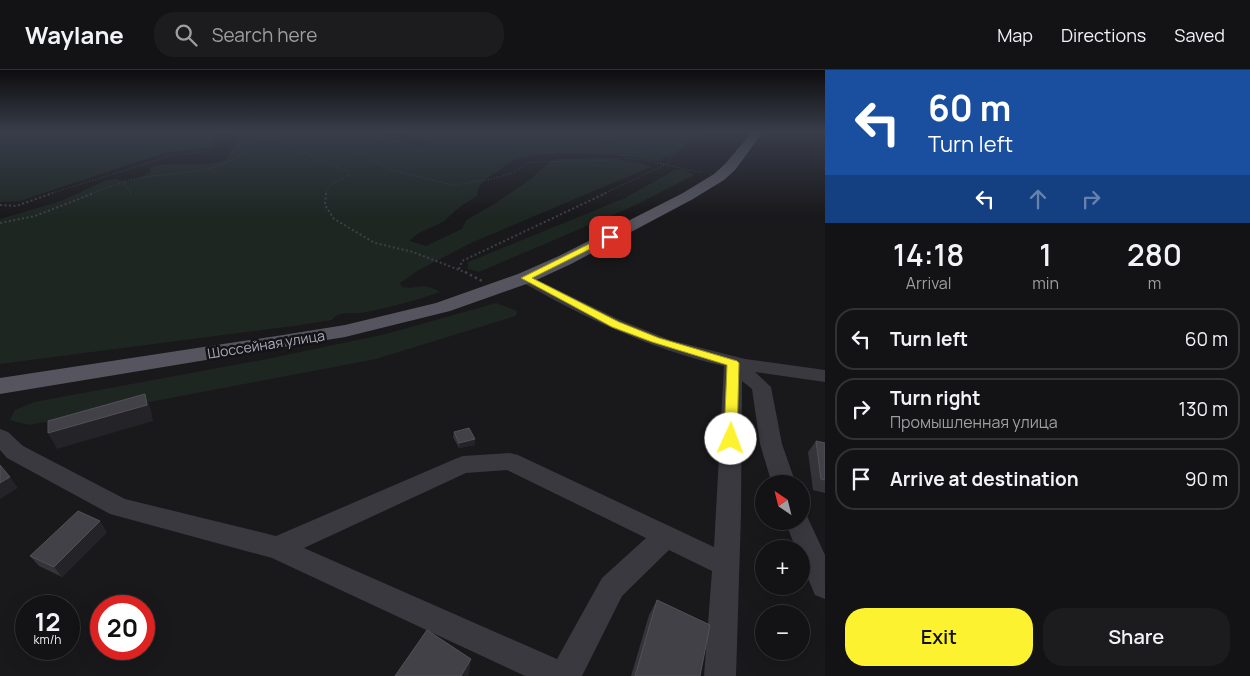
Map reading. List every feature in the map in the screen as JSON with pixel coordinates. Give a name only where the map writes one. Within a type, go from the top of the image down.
[{"type":"main road","name":"Шоссейная улица","points":[[0,386],[345,330],[443,307],[526,278],[639,222],[719,177],[735,160]]},
{"type":"street","points":[[526,278],[616,325],[656,340],[733,363],[825,376]]},
{"type":"street","points":[[733,363],[761,387],[771,444],[781,475]]},
{"type":"street","points":[[720,676],[733,363]]},
{"type":"street","points":[[0,436],[15,452],[119,507],[277,548],[560,676]]},
{"type":"street","points":[[277,548],[463,465],[510,461],[726,565]]},
{"type":"street","points":[[802,530],[825,586]]},
{"type":"street","points":[[565,676],[612,587],[666,536]]},
{"type":"path","points":[[0,204],[16,206],[154,160]]},
{"type":"path","points":[[0,223],[36,216],[125,181],[144,176],[204,170],[232,160]]},
{"type":"path","points":[[323,160],[344,168],[350,175],[332,184],[326,190],[325,205],[334,219],[375,243],[398,247],[440,264],[459,269],[497,288]]},
{"type":"path","points":[[374,160],[395,171],[453,185],[492,179],[515,172],[529,162],[607,160]]},
{"type":"path","points":[[646,160],[719,177]]},
{"type":"path","points":[[459,269],[462,261],[665,165],[669,160]]},
{"type":"path","points":[[125,181],[124,185],[131,194]]},
{"type":"shaded area","points":[[0,160],[142,160],[20,201],[0,202]]},
{"type":"shaded area","points":[[224,160],[516,160],[510,162],[483,181],[477,196],[461,206],[443,222],[417,234],[409,241],[426,246],[462,229],[466,220],[493,205],[531,179],[553,160],[624,160],[651,167],[473,242],[419,270],[400,283],[402,287],[424,286],[440,292],[401,304],[361,313],[341,314],[332,320],[293,326],[0,364],[0,219],[61,201],[107,180],[117,179],[124,182],[140,178],[151,172],[150,168],[153,166]]},
{"type":"shaded area","points":[[675,170],[684,170],[694,175],[636,205],[479,272],[468,269],[468,262],[625,198]]},
{"type":"shaded area","points":[[496,303],[517,311],[516,316],[376,359],[29,425],[10,420],[15,410],[34,402],[262,360],[386,334]]},
{"type":"building","points":[[145,394],[147,405],[48,433],[48,421]]},
{"type":"building","points":[[469,428],[475,439],[459,443],[454,432]]},
{"type":"building","points":[[816,441],[825,443],[825,480],[821,479]]},
{"type":"building","points":[[0,465],[10,477],[0,483]]},
{"type":"building","points":[[78,511],[100,521],[54,567],[30,556]]},
{"type":"building","points":[[657,600],[710,625],[700,676],[635,676]]},
{"type":"building","points":[[427,630],[471,659],[461,676],[395,676]]},
{"type":"route","points":[[610,237],[526,278],[616,325],[656,340],[733,363],[731,439]]}]
